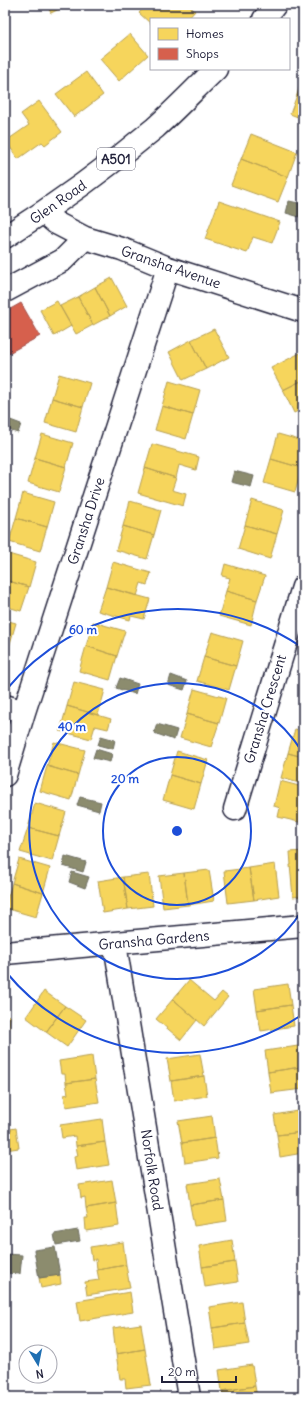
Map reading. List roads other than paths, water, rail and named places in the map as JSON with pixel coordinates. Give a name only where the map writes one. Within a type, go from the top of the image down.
[{"type":"street","points":[[265,18],[275,5]]},
{"type":"street","name":"Glen Road","points":[[5,237],[44,213],[156,127],[215,70]]},
{"type":"street","name":"Gransha Avenue","points":[[44,213],[56,223],[85,238],[122,249],[168,268],[303,311]]},
{"type":"street","points":[[5,291],[62,260],[85,238]]},
{"type":"street","name":"Gransha Drive","points":[[5,775],[15,709],[168,268]]},
{"type":"street","name":"Gransha Crescent","points":[[235,809],[303,587]]},
{"type":"street","name":"Gransha Gardens","points":[[5,953],[303,926]]},
{"type":"street","name":"Norfolk Road","points":[[115,944],[189,1397]]}]
